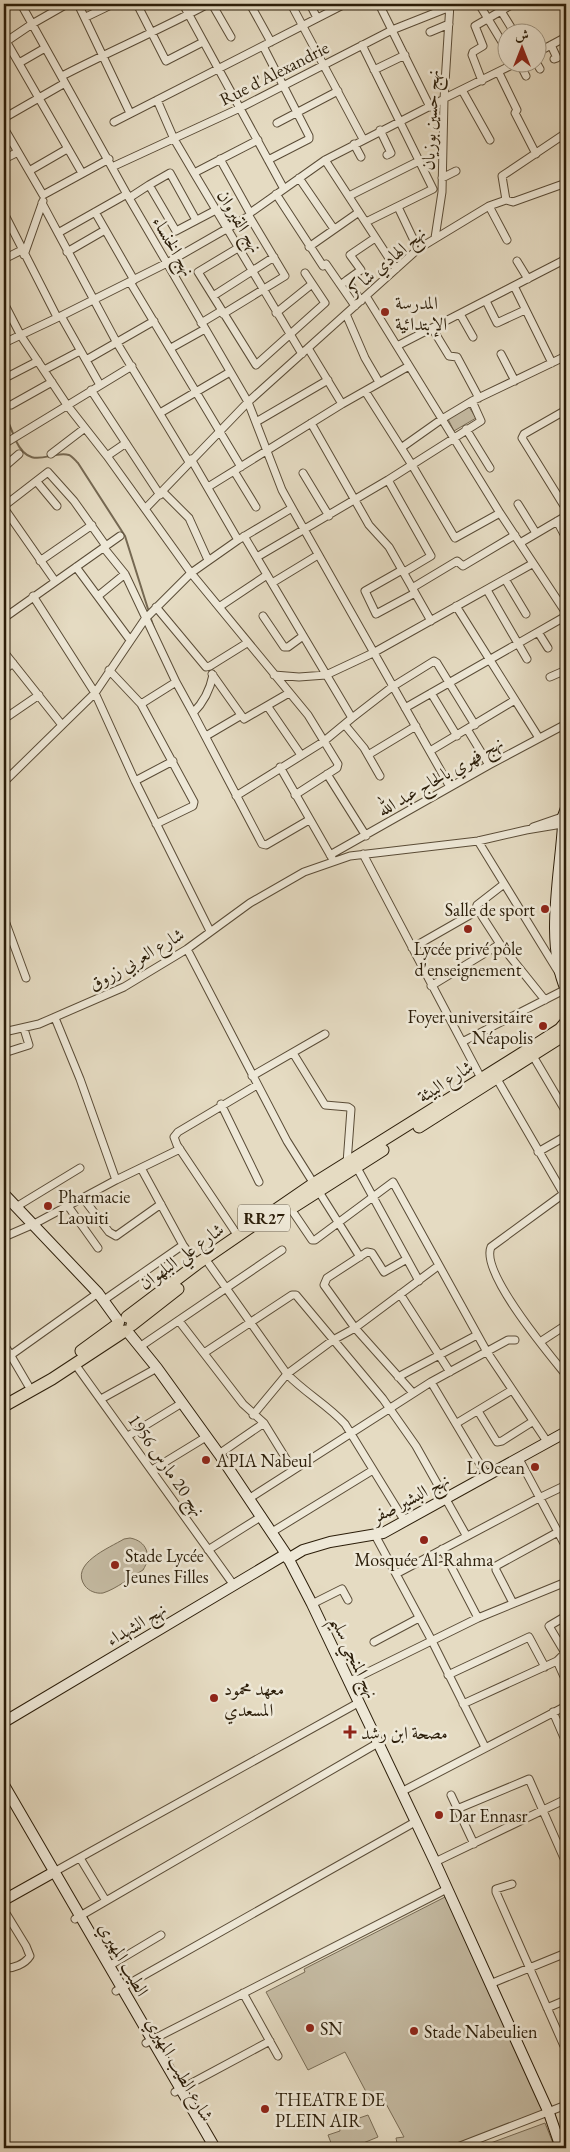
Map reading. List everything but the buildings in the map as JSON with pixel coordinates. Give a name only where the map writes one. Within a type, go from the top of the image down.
[{"type":"main road","name":"شارع البيئة","points":[[413,1126],[481,1078],[550,1036],[566,1022]]},
{"type":"main road","name":"شارع البيئة","points":[[413,1126],[533,1056],[566,1034]]},
{"type":"main road","name":"شارع علي البلهوان","points":[[4,1406],[75,1364],[238,1236],[413,1126]]},
{"type":"main road","name":"شارع علي البلهوان","points":[[203,1264],[291,1209],[315,1188]]},
{"type":"main road","name":"شارع علي البلهوان","points":[[4,1397],[55,1369],[125,1324]]},
{"type":"street","name":"نهج الخنساء","points":[[21,4],[128,196],[248,402],[282,490],[450,787]]},
{"type":"street","points":[[67,4],[5,42],[82,173]]},
{"type":"street","points":[[78,4],[86,17],[130,113]]},
{"type":"street","points":[[86,17],[113,4]]},
{"type":"street","points":[[137,4],[166,61],[203,42]]},
{"type":"street","points":[[183,4],[284,189]]},
{"type":"street","points":[[62,76],[152,34],[208,4]]},
{"type":"street","points":[[212,4],[232,37]]},
{"type":"street","points":[[250,4],[271,42]]},
{"type":"street","points":[[291,4],[363,139]]},
{"type":"street","points":[[310,4],[317,18]]},
{"type":"street","points":[[114,122],[345,4]]},
{"type":"street","points":[[379,4],[430,107]]},
{"type":"street","points":[[479,4],[498,35]]},
{"type":"street","points":[[482,81],[472,55],[473,52],[483,46],[475,27],[513,4]]},
{"type":"street","name":"Rue d'Alexandrie","points":[[112,167],[240,108],[392,30],[450,5]]},
{"type":"street","name":"نهج حسين بوزيان","points":[[435,238],[442,192],[444,98],[450,5]]},
{"type":"street","points":[[501,11],[508,22]]},
{"type":"street","points":[[430,32],[449,24]]},
{"type":"street","points":[[548,47],[566,37]]},
{"type":"street","points":[[362,45],[433,190]]},
{"type":"street","points":[[551,45],[557,58],[554,59]]},
{"type":"street","points":[[262,46],[309,138],[268,160]]},
{"type":"street","points":[[19,63],[45,48]]},
{"type":"street","points":[[374,70],[405,55]]},
{"type":"street","points":[[523,72],[526,76]]},
{"type":"street","points":[[4,343],[167,263],[227,229],[325,160],[380,130],[430,107],[444,98],[499,73],[517,110],[515,113],[536,154]]},
{"type":"street","points":[[4,118],[65,83]]},
{"type":"street","points":[[462,90],[490,140]]},
{"type":"street","points":[[277,122],[338,91]]},
{"type":"street","name":"نهج القيروان","points":[[157,100],[174,139],[276,313],[290,334],[328,380],[342,404]]},
{"type":"street","points":[[4,128],[43,194],[42,203],[23,253]]},
{"type":"street","points":[[380,130],[391,153],[387,155]]},
{"type":"street","points":[[506,200],[502,177],[566,133]]},
{"type":"street","points":[[194,173],[258,140]]},
{"type":"street","points":[[354,144],[361,157]]},
{"type":"street","points":[[29,170],[68,149]]},
{"type":"street","points":[[4,159],[18,152]]},
{"type":"street","points":[[43,194],[109,159]]},
{"type":"street","points":[[170,348],[222,313],[285,276],[220,159]]},
{"type":"street","points":[[325,160],[396,269]]},
{"type":"street","points":[[349,196],[420,161]]},
{"type":"street","points":[[442,178],[456,171]]},
{"type":"street","points":[[58,233],[170,173],[196,220]]},
{"type":"street","points":[[299,178],[334,230]]},
{"type":"street","name":"نهج الهادي شاكر","points":[[145,509],[248,402],[418,249],[489,206],[506,200],[513,202],[566,183]]},
{"type":"street","points":[[150,185],[176,231],[216,210]]},
{"type":"street","points":[[366,222],[433,190],[442,192]]},
{"type":"street","points":[[276,194],[323,266],[326,264],[361,301],[397,346],[500,514],[566,614],[405,708]]},
{"type":"street","points":[[42,203],[117,342],[190,461],[241,538],[257,557],[352,718]]},
{"type":"street","points":[[489,206],[507,240]]},
{"type":"street","points":[[398,207],[418,249]]},
{"type":"street","points":[[95,212],[154,320],[220,432],[256,507]]},
{"type":"street","points":[[309,247],[359,212]]},
{"type":"street","points":[[4,213],[23,253],[100,385]]},
{"type":"street","points":[[67,252],[105,230]]},
{"type":"street","points":[[343,283],[361,270],[350,255],[376,238]]},
{"type":"street","points":[[238,248],[198,271],[222,313],[256,365],[325,303],[305,273]]},
{"type":"street","points":[[4,258],[23,253]]},
{"type":"street","points":[[213,296],[274,257]]},
{"type":"street","points":[[397,346],[566,260]]},
{"type":"street","points":[[517,261],[528,279]]},
{"type":"street","points":[[276,313],[312,284]]},
{"type":"street","points":[[514,286],[552,363]]},
{"type":"street","points":[[486,301],[498,323],[525,310]]},
{"type":"street","points":[[4,303],[21,336],[68,405],[191,573],[308,715],[338,764],[337,768],[295,795]]},
{"type":"street","points":[[346,314],[365,358],[379,382]]},
{"type":"street","points":[[460,314],[473,337]]},
{"type":"street","points":[[86,360],[154,320]]},
{"type":"street","points":[[257,557],[388,480],[481,420],[476,400],[458,357],[449,356],[432,328]]},
{"type":"street","points":[[44,370],[80,350]]},
{"type":"street","points":[[501,354],[515,381]]},
{"type":"street","points":[[401,448],[442,419],[476,400],[566,356]]},
{"type":"street","points":[[7,377],[38,360]]},
{"type":"street","points":[[7,442],[132,366]]},
{"type":"street","points":[[208,488],[342,404],[409,366]]},
{"type":"street","points":[[160,413],[230,372]]},
{"type":"street","points":[[256,422],[328,380]]},
{"type":"street","points":[[11,405],[52,382]]},
{"type":"street","points":[[91,390],[162,493],[189,518],[208,560]]},
{"type":"street","points":[[364,391],[456,538],[500,514]]},
{"type":"street","points":[[566,410],[524,434],[522,439],[566,509]]},
{"type":"street","points":[[311,423],[369,525],[387,544],[431,621]]},
{"type":"street","points":[[51,454],[85,428]]},
{"type":"street","points":[[466,429],[490,468]]},
{"type":"street","points":[[107,456],[126,443]]},
{"type":"street","points":[[4,467],[19,454]]},
{"type":"street","points":[[55,581],[4,507],[48,472],[74,501],[125,574],[176,682],[263,844],[266,845],[309,820]]},
{"type":"street","points":[[303,473],[328,516]]},
{"type":"street","points":[[388,480],[431,556],[365,591],[376,614],[457,561],[464,566],[515,536]]},
{"type":"street","points":[[37,482],[57,506]]},
{"type":"street","points":[[518,504],[536,533]]},
{"type":"street","points":[[4,782],[95,693],[145,619],[191,573],[241,538],[292,508]]},
{"type":"street","points":[[520,543],[566,516]]},
{"type":"street","points":[[557,521],[566,538]]},
{"type":"street","points":[[40,561],[92,525]]},
{"type":"street","points":[[4,618],[120,536]]},
{"type":"street","points":[[272,583],[318,555]]},
{"type":"street","points":[[274,675],[299,677],[326,675],[373,653],[532,564]]},
{"type":"street","points":[[76,567],[130,640]]},
{"type":"street","points":[[98,596],[125,574]]},
{"type":"street","points":[[218,607],[267,575]]},
{"type":"street","points":[[505,579],[526,614]]},
{"type":"street","points":[[487,590],[527,659]]},
{"type":"street","points":[[33,596],[95,693],[135,781],[210,931]]},
{"type":"street","points":[[456,606],[539,738]]},
{"type":"street","points":[[156,607],[204,666],[208,667],[240,716],[244,719],[268,706],[299,677]]},
{"type":"street","points":[[263,616],[284,647],[304,636]]},
{"type":"street","points":[[538,632],[548,648]]},
{"type":"street","points":[[208,667],[247,643]]},
{"type":"street","points":[[4,652],[62,725]]},
{"type":"street","points":[[236,796],[323,742],[392,687],[434,661],[475,725]]},
{"type":"street","points":[[4,670],[13,664]]},
{"type":"street","points":[[550,677],[565,668]]},
{"type":"street","points":[[109,670],[141,704],[194,803],[193,806],[156,824]]},
{"type":"street","points":[[193,713],[205,698],[213,675]]},
{"type":"street","points":[[141,704],[176,682]]},
{"type":"street","points":[[431,693],[457,736]]},
{"type":"street","points":[[4,719],[39,695]]},
{"type":"street","points":[[430,752],[515,700]]},
{"type":"street","points":[[268,706],[301,755]]},
{"type":"street","points":[[206,736],[240,716]]},
{"type":"street","name":"نهج فهري بالحاج عبد الله","points":[[332,858],[450,787],[566,724]]},
{"type":"street","points":[[345,725],[368,755],[380,776]]},
{"type":"street","points":[[368,755],[416,726]]},
{"type":"street","points":[[468,729],[489,765]]},
{"type":"street","points":[[135,781],[173,761]]},
{"type":"street","points":[[280,767],[332,858],[478,841],[564,819],[556,924],[566,989],[462,1042]]},
{"type":"street","points":[[327,774],[366,836]]},
{"type":"street","points":[[478,841],[563,976]]},
{"type":"street","points":[[363,854],[481,1078]]},
{"type":"street","points":[[563,976],[561,932],[566,857]]},
{"type":"street","name":"شارع العربي زروق","points":[[4,1032],[24,1029],[55,1018],[124,987],[187,950],[210,931],[272,888],[332,858]]},
{"type":"street","points":[[412,948],[475,912],[477,905],[504,884]]},
{"type":"street","points":[[475,912],[480,913],[500,944],[545,1000]]},
{"type":"street","points":[[4,918],[26,978]]},
{"type":"street","points":[[431,986],[500,944]]},
{"type":"street","points":[[187,950],[287,1141],[360,1257]]},
{"type":"street","points":[[55,1018],[80,1079],[116,1180]]},
{"type":"street","points":[[4,1053],[29,1045],[24,1029]]},
{"type":"street","points":[[252,1076],[325,1034]]},
{"type":"street","points":[[293,1053],[325,1105],[348,1107],[350,1109],[352,1165],[373,1196],[418,1281]]},
{"type":"street","points":[[533,1056],[566,1112]]},
{"type":"street","points":[[496,1078],[565,1195],[489,1250],[497,1277],[512,1303],[566,1374]]},
{"type":"street","points":[[238,1236],[180,1149],[174,1136],[221,1104],[257,1085]]},
{"type":"street","points":[[221,1104],[259,1182]]},
{"type":"street","points":[[538,1152],[566,1136]]},
{"type":"street","points":[[4,1237],[34,1224],[116,1180],[180,1149]]},
{"type":"street","points":[[16,1207],[80,1168]]},
{"type":"street","points":[[141,1168],[183,1245],[227,1288],[287,1374],[300,1388],[332,1411],[351,1433],[404,1520]]},
{"type":"street","points":[[291,1209],[313,1241],[393,1182],[487,1352],[532,1422],[548,1443]]},
{"type":"street","points":[[4,1194],[101,1296]]},
{"type":"street","points":[[83,1198],[109,1232],[116,1236],[161,1204]]},
{"type":"street","points":[[68,1206],[98,1248]]},
{"type":"street","points":[[11,1355],[183,1245]]},
{"type":"street","points":[[139,1344],[179,1320],[282,1250]]},
{"type":"street","points":[[407,1259],[386,1272],[382,1271],[372,1253],[367,1252],[327,1278],[324,1284],[355,1328],[413,1393]]},
{"type":"street","points":[[253,1415],[287,1374],[334,1340],[355,1328],[438,1266]]},
{"type":"street","points":[[400,1294],[450,1372]]},
{"type":"street","points":[[204,1353],[292,1295],[296,1295],[390,1408],[416,1446],[466,1535]]},
{"type":"street","name":"نهج المنجي سليم","points":[[101,1296],[125,1324],[219,1454],[262,1516],[287,1557],[312,1604],[435,1862],[549,2113],[561,2148]]},
{"type":"street","points":[[179,1320],[253,1415],[264,1423],[293,1470]]},
{"type":"street","points":[[540,1342],[566,1325]]},
{"type":"street","points":[[398,1377],[477,1335]]},
{"type":"street","points":[[250,1498],[431,1382],[508,1340],[515,1340]]},
{"type":"street","points":[[4,1344],[28,1385]]},
{"type":"street","name":"نهج 20 مارس 1956","points":[[75,1364],[233,1584]]},
{"type":"street","points":[[101,1398],[157,1368]]},
{"type":"street","points":[[431,1382],[487,1476]]},
{"type":"street","points":[[457,1423],[512,1390]]},
{"type":"street","points":[[128,1436],[182,1403]]},
{"type":"street","points":[[478,1411],[497,1442],[502,1441],[532,1422]]},
{"type":"street","points":[[219,1454],[264,1423]]},
{"type":"street","name":"نهج البشير صفر","points":[[287,1557],[330,1542],[375,1535],[566,1432]]},
{"type":"street","points":[[152,1470],[206,1437]]},
{"type":"street","points":[[519,1459],[566,1547]]},
{"type":"street","points":[[272,1532],[373,1470]]},
{"type":"street","points":[[396,1574],[466,1535],[539,1498],[562,1487],[566,1488]]},
{"type":"street","points":[[208,1550],[262,1516]]},
{"type":"street","points":[[512,1603],[496,1570],[496,1566],[558,1532]]},
{"type":"street","points":[[375,1535],[432,1641],[485,1747]]},
{"type":"street","points":[[442,1549],[478,1618]]},
{"type":"street","name":"نهج الشهداء","points":[[4,1722],[233,1584],[287,1557]]},
{"type":"street","points":[[348,1682],[478,1618],[566,1582]]},
{"type":"street","points":[[312,1604],[342,1589],[348,1600]]},
{"type":"street","points":[[463,1704],[557,1661],[566,1653],[549,1626],[566,1616]]},
{"type":"street","points":[[374,1642],[419,1618]]},
{"type":"street","points":[[448,1675],[529,1638],[545,1667]]},
{"type":"street","points":[[557,1661],[566,1681]]},
{"type":"street","points":[[4,1900],[358,1703]]},
{"type":"street","points":[[401,1792],[566,1706]]},
{"type":"street","points":[[553,1712],[566,1742]]},
{"type":"street","points":[[78,1917],[378,1743]]},
{"type":"street","points":[[457,1809],[527,1778],[566,1863]]},
{"type":"street","points":[[4,1785],[52,1874]]},
{"type":"street","points":[[451,1795],[474,1844]]},
{"type":"street","name":"شارع الطيب المهيري","points":[[4,1798],[78,1917],[205,2137],[208,2148]]},
{"type":"street","points":[[435,1862],[566,1799]]},
{"type":"street","points":[[118,1989],[415,1822]]},
{"type":"street","points":[[80,1858],[106,1901]]},
{"type":"street","points":[[512,1884],[496,1890],[496,1892],[564,2046],[566,2046]]},
{"type":"street","points":[[148,2041],[447,1889]]},
{"type":"street","points":[[4,1910],[30,1956],[20,1964],[11,1968],[4,1968]]},
{"type":"street","name":"الطيب المهيري","points":[[78,1917],[109,1966],[118,1989]]},
{"type":"street","points":[[109,1966],[161,1935]]},
{"type":"street","points":[[490,1984],[566,1953]]},
{"type":"street","points":[[243,1993],[278,2056]]},
{"type":"street","points":[[547,2008],[566,2000]]},
{"type":"street","points":[[178,2090],[270,2041]]},
{"type":"street","points":[[455,2148],[566,2105]]},
{"type":"street","points":[[205,2137],[215,2148]]},
{"type":"shaded area","points":[[469,407],[476,418],[454,431],[448,419]]},
{"type":"shaded area","name":"Stade Lycée Jeunes Filles","points":[[130,1538],[140,1542],[146,1550],[147,1560],[143,1570],[103,1593],[95,1593],[87,1588],[81,1578],[86,1564],[101,1552],[124,1539]]},
{"type":"shaded area","points":[[447,1896],[544,2111],[446,2148],[398,2148],[396,2138],[404,2137],[384,2100],[373,2105],[345,2052],[308,2070],[266,1992],[305,1972],[304,1969]]},
{"type":"shaded area","points":[[368,2115],[378,2137],[351,2148],[333,2148],[328,2135],[340,2131],[339,2125]]},
{"type":"shaded area","points":[[545,2123],[555,2148],[477,2148]]},
{"type":"waterway","points":[[4,398],[7,419],[14,436]]},
{"type":"waterway","points":[[16,441],[28,456],[41,458],[62,454],[69,455],[78,463],[125,536],[148,609]]},
{"type":"waterway","points":[[151,619],[155,631]]},
{"type":"place","name":"المدرسة الإبتدائية","points":[[385,312]]},
{"type":"place","name":"Salle de sport","points":[[545,909]]},
{"type":"place","name":"Lycée privé pôle d'enseignement","points":[[468,929]]},
{"type":"place","name":"Foyer universitaire Néapolis","points":[[543,1026]]},
{"type":"place","name":"Pharmacie Laouiti","points":[[48,1206]]},
{"type":"place","name":"APIA Nabeul","points":[[206,1460]]},
{"type":"place","name":"L'Ocean","points":[[535,1467]]},
{"type":"place","name":"Mosquée Al-Rahma","points":[[424,1540]]},
{"type":"place","name":"Stade Lycée Jeunes Filles","points":[[115,1565]]},
{"type":"place","name":"معهد محمود المسعدي","points":[[214,1698]]},
{"type":"place","name":"مصحة ابن رشد","points":[[350,1732]]},
{"type":"place","name":"Dar Ennasr","points":[[439,1815]]},
{"type":"place","name":"SN","points":[[310,2028]]},
{"type":"place","name":"Stade Nabeulien","points":[[414,2031]]},
{"type":"place","name":"THEATRE DE PLEIN AIR","points":[[265,2109]]}]
